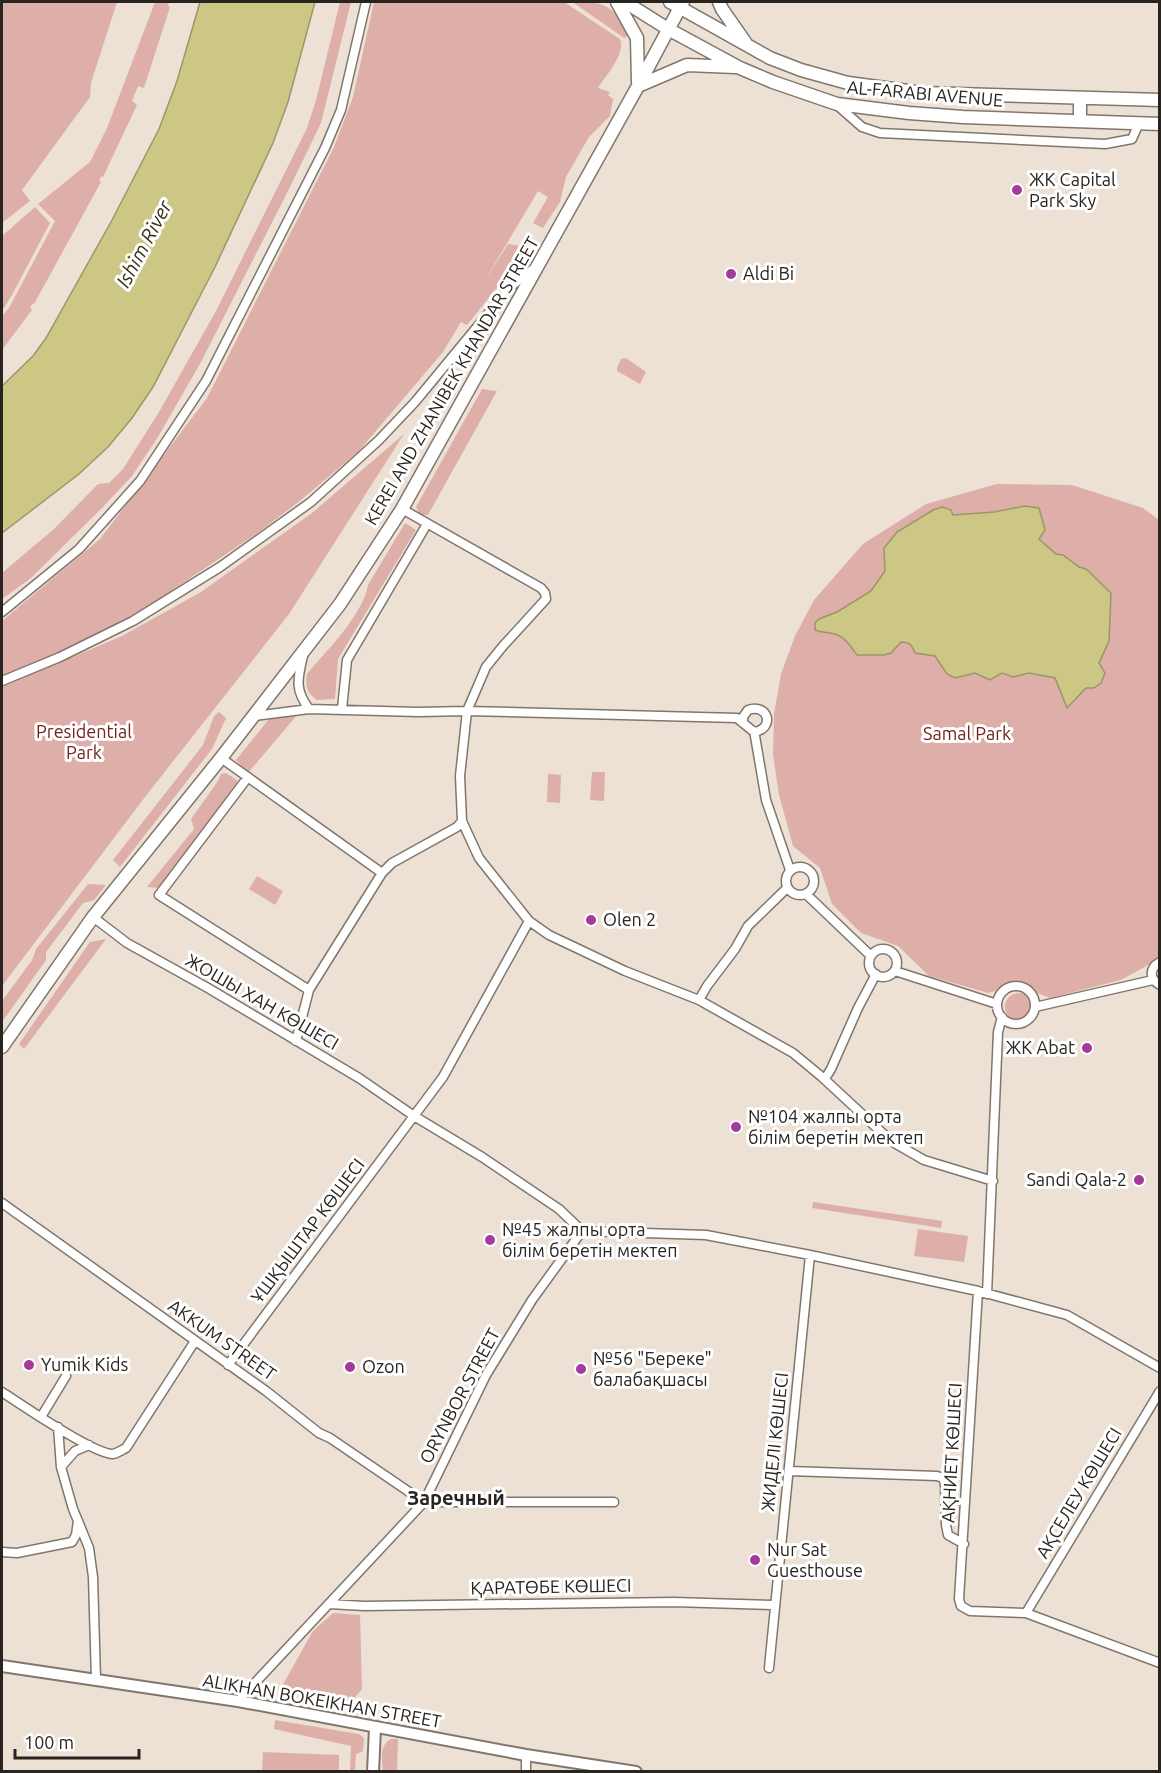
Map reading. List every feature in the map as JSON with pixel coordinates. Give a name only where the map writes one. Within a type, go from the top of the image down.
[{"type":"main road","points":[[617,2],[637,38],[638,86],[687,65],[740,68]]},
{"type":"main road","name":"AL-FARABI AVENUE","points":[[625,2],[668,29],[740,68],[837,104],[920,114],[1160,124]]},
{"type":"main road","points":[[719,2],[747,45]]},
{"type":"main road","name":"KEREI AND ZHANIBEK KHANDAR STREET","points":[[2,1047],[93,917],[135,864],[211,776],[221,758],[339,604],[402,510],[638,86],[668,29],[678,4]]},
{"type":"main road","name":"AL-FARABI AVENUE","points":[[678,4],[770,58],[801,70],[848,83],[922,93],[1160,100]]},
{"type":"main road","points":[[1080,98],[1080,121]]},
{"type":"street","points":[[2,612],[79,549],[140,481],[206,381],[325,148],[341,110],[366,2]]},
{"type":"street","points":[[837,104],[862,127],[880,134],[1054,147],[1119,143],[1132,140],[1139,123]]},
{"type":"street","points":[[2,681],[60,657],[133,621],[220,567],[311,502],[379,440],[415,402],[510,287],[537,266]]},
{"type":"street","points":[[402,510],[541,588],[545,593],[546,599],[503,645],[486,667],[466,711],[460,776],[462,821],[479,858],[529,921],[549,934],[625,971],[699,1000],[793,1053],[891,1141],[924,1160],[993,1181]]},
{"type":"street","points":[[342,709],[347,660],[427,524]]},
{"type":"street","points":[[304,651],[297,683],[303,701],[309,709]]},
{"type":"street","points":[[743,723],[743,717],[748,710],[756,708],[763,711],[767,718],[766,725],[754,732]]},
{"type":"street","points":[[254,716],[309,709],[342,709],[732,717],[754,732],[766,800],[790,870],[786,878],[787,888],[799,896],[806,894],[814,885],[812,873],[802,867],[790,870]]},
{"type":"street","points":[[221,758],[381,873]]},
{"type":"street","points":[[248,777],[159,895],[309,990]]},
{"type":"street","points":[[296,1041],[309,990],[381,873],[392,863],[457,827],[462,821]]},
{"type":"street","points":[[699,1000],[735,949],[748,926],[787,888]]},
{"type":"street","points":[[806,894],[871,956]]},
{"type":"street","name":"ЖОШЫ ХАН КӨШЕСІ","points":[[93,917],[127,943],[208,988],[359,1078],[414,1116],[536,1193],[559,1209],[582,1231]]},
{"type":"street","name":"ҰШҚЫШТАР КӨШЕСІ","points":[[228,1365],[443,1077],[529,921]]},
{"type":"street","points":[[888,949],[897,958],[894,971],[888,976],[876,974],[870,964],[871,956],[876,951],[888,949]]},
{"type":"street","points":[[1035,1007],[1156,983],[1151,974],[1153,967],[1160,962]]},
{"type":"street","points":[[894,971],[997,1004]]},
{"type":"street","points":[[822,1077],[826,1077],[831,1069],[876,974]]},
{"type":"street","points":[[1017,986],[1026,990],[1033,997],[1035,1007],[1032,1016],[1024,1022],[1014,1024],[1005,1021],[999,1014],[997,1004],[1000,995],[1007,988],[1017,986]]},
{"type":"street","name":"АҚНИЕТ КӨШЕСІ","points":[[1002,1017],[998,1032],[993,1181],[982,1292],[959,1599],[961,1606],[969,1611],[1026,1613]]},
{"type":"street","name":"AKKUM STREET","points":[[2,1203],[266,1391],[319,1433],[330,1438],[424,1502]]},
{"type":"street","points":[[582,1231],[706,1235],[982,1292],[1066,1315],[1160,1368]]},
{"type":"street","name":"ORYNBOR STREET","points":[[238,1701],[424,1502],[486,1375],[532,1300],[582,1231]]},
{"type":"street","name":"ЖИДЕЛІ КӨШЕСІ","points":[[769,1668],[810,1255]]},
{"type":"street","points":[[2,1392],[58,1428],[102,1452],[114,1454],[126,1448],[195,1341]]},
{"type":"street","points":[[41,1417],[66,1376]]},
{"type":"street","name":"АҚСЕЛЕУ КӨШЕСІ","points":[[1026,1613],[1160,1391]]},
{"type":"street","points":[[58,1428],[61,1467],[73,1509],[89,1548],[93,1577],[96,1680]]},
{"type":"street","points":[[61,1467],[75,1451],[89,1445]]},
{"type":"street","points":[[789,1471],[943,1478],[948,1535],[964,1544]]},
{"type":"street","points":[[424,1502],[614,1502]]},
{"type":"street","points":[[2,1552],[17,1553],[72,1542],[76,1535],[78,1521]]},
{"type":"street","name":"ҚАРАТӨБЕ КӨШЕСІ","points":[[329,1604],[364,1606],[674,1602],[774,1605]]},
{"type":"street","points":[[1026,1613],[1160,1663]]},
{"type":"street","name":"ALIKHAN BOKEIKHAN STREET","points":[[2,1666],[238,1701],[526,1755],[636,1772]]},
{"type":"street","points":[[374,1772],[375,1728]]},
{"type":"street","points":[[526,1755],[526,1772]]},
{"type":"green space","points":[[2,2],[117,2],[91,83],[90,97],[22,190],[30,201],[2,223]]},
{"type":"green space","points":[[155,2],[169,2],[170,7],[144,88],[138,86],[132,101],[137,105],[103,177],[99,180],[101,182],[30,308],[32,310],[2,350],[2,316],[9,308],[55,221],[38,204],[90,162],[107,128]]},
{"type":"green space","points":[[340,2],[351,2],[321,123],[201,362],[158,437],[132,476],[31,578],[2,599],[2,573],[54,529],[98,484],[109,483],[123,469],[159,412],[216,311],[307,128]]},
{"type":"green space","points":[[374,2],[564,2],[620,39],[618,58],[598,88],[610,92],[608,95],[613,99],[610,116],[589,137],[566,177],[560,202],[543,228],[533,223],[548,197],[538,191],[484,282],[508,244],[521,246],[526,239],[533,243],[467,325],[461,322],[443,352],[358,452],[259,532],[141,611],[40,662],[2,678],[2,621],[100,539],[207,398],[334,147],[353,97]]},
{"type":"green space","points":[[574,3],[600,4],[612,10],[631,34],[624,38]]},
{"type":"green space","points":[[35,207],[50,223],[2,311],[2,236]]},
{"type":"green space","points":[[626,358],[646,372],[640,384],[617,371],[621,359]]},
{"type":"green space","points":[[482,389],[497,391],[428,515],[420,515],[416,507]]},
{"type":"green space","name":"Presidential Park","points":[[404,434],[289,614],[145,797],[2,986],[2,687],[122,636],[201,592],[312,513]]},
{"type":"green space","name":"Samal Park","points":[[997,484],[1072,485],[1143,508],[1159,520],[1159,959],[1121,980],[1050,998],[1018,985],[988,993],[929,976],[898,946],[861,933],[832,904],[820,868],[793,846],[779,795],[773,755],[774,714],[781,674],[795,636],[814,600],[863,544],[926,504]]},
{"type":"green space","points":[[405,523],[416,530],[338,659],[335,699],[317,700],[308,689],[307,674],[352,620],[365,596],[368,585]]},
{"type":"green space","points":[[219,712],[226,718],[212,749],[120,867],[113,860],[203,745],[214,716]]},
{"type":"green space","points":[[297,715],[248,773],[236,760],[269,719]]},
{"type":"green space","points":[[592,772],[605,772],[604,801],[590,800]]},
{"type":"green space","points":[[226,773],[237,780],[238,785],[159,888],[147,887],[194,829],[191,819],[221,774]]},
{"type":"green space","points":[[548,774],[561,775],[560,803],[547,802]]},
{"type":"green space","points":[[257,876],[283,891],[275,905],[249,889]]},
{"type":"green space","points":[[88,884],[106,885],[94,900],[83,903],[46,952],[46,960],[2,1022],[2,1001],[32,960],[36,949]]},
{"type":"green space","points":[[106,939],[24,1049],[19,1044],[90,942]]},
{"type":"green space","points":[[1019,993],[1029,997],[1033,1007],[1029,1017],[1019,1021],[1009,1017],[1005,1007],[1009,997]]},
{"type":"green space","points":[[813,1202],[942,1221],[941,1228],[812,1208]]},
{"type":"green space","points":[[918,1229],[968,1236],[964,1262],[914,1256]]},
{"type":"green space","points":[[333,1613],[360,1615],[362,1689],[343,1712],[281,1688],[313,1631]]},
{"type":"green space","points":[[275,1720],[359,1734],[364,1738],[363,1751],[356,1754],[355,1771],[350,1771],[351,1746],[274,1729]]},
{"type":"green space","points":[[391,1739],[398,1739],[397,1771],[383,1771],[383,1749]]},
{"type":"green space","points":[[263,1752],[339,1755],[339,1771],[262,1771]]},
{"type":"water","name":"Ishim River","points":[[200,2],[315,2],[288,102],[273,143],[215,267],[153,387],[132,418],[108,447],[79,474],[2,533],[2,386],[33,356],[46,338],[111,222],[159,129],[177,81]]},
{"type":"water","points":[[1025,506],[1039,508],[1045,530],[1039,539],[1056,554],[1063,555],[1079,567],[1086,569],[1111,593],[1109,641],[1099,663],[1105,673],[1101,683],[1094,688],[1086,688],[1067,708],[1055,678],[1029,673],[1013,677],[1002,673],[990,680],[975,673],[955,678],[947,674],[935,656],[915,653],[909,643],[901,642],[891,653],[884,655],[857,655],[839,635],[815,630],[815,623],[819,619],[837,612],[871,591],[885,571],[884,548],[897,532],[933,510],[942,507],[951,510],[953,515],[994,512]]},
{"type":"place","name":"ЖК Capital Park Sky","points":[[1017,190]]},
{"type":"place","name":"Aldi Bi","points":[[731,274]]},
{"type":"place","name":"Olen 2","points":[[591,920]]},
{"type":"place","name":"ЖК Abat","points":[[1087,1048]]},
{"type":"place","name":"№104 жалпы орта білім беретін мектеп","points":[[736,1127]]},
{"type":"place","name":"Sandi Qala-2","points":[[1139,1180]]},
{"type":"place","name":"№45 жалпы орта білім беретін мектеп","points":[[490,1240]]},
{"type":"place","name":"Yumik Kids","points":[[29,1365]]},
{"type":"place","name":"Ozon","points":[[350,1367]]},
{"type":"place","name":"№56 \"Береке\" балабақшасы","points":[[581,1369]]},
{"type":"place","name":"Nur Sat Guesthouse","points":[[755,1560]]},
{"type":"district","name":"Заречный","points":[[456,1498]]}]
